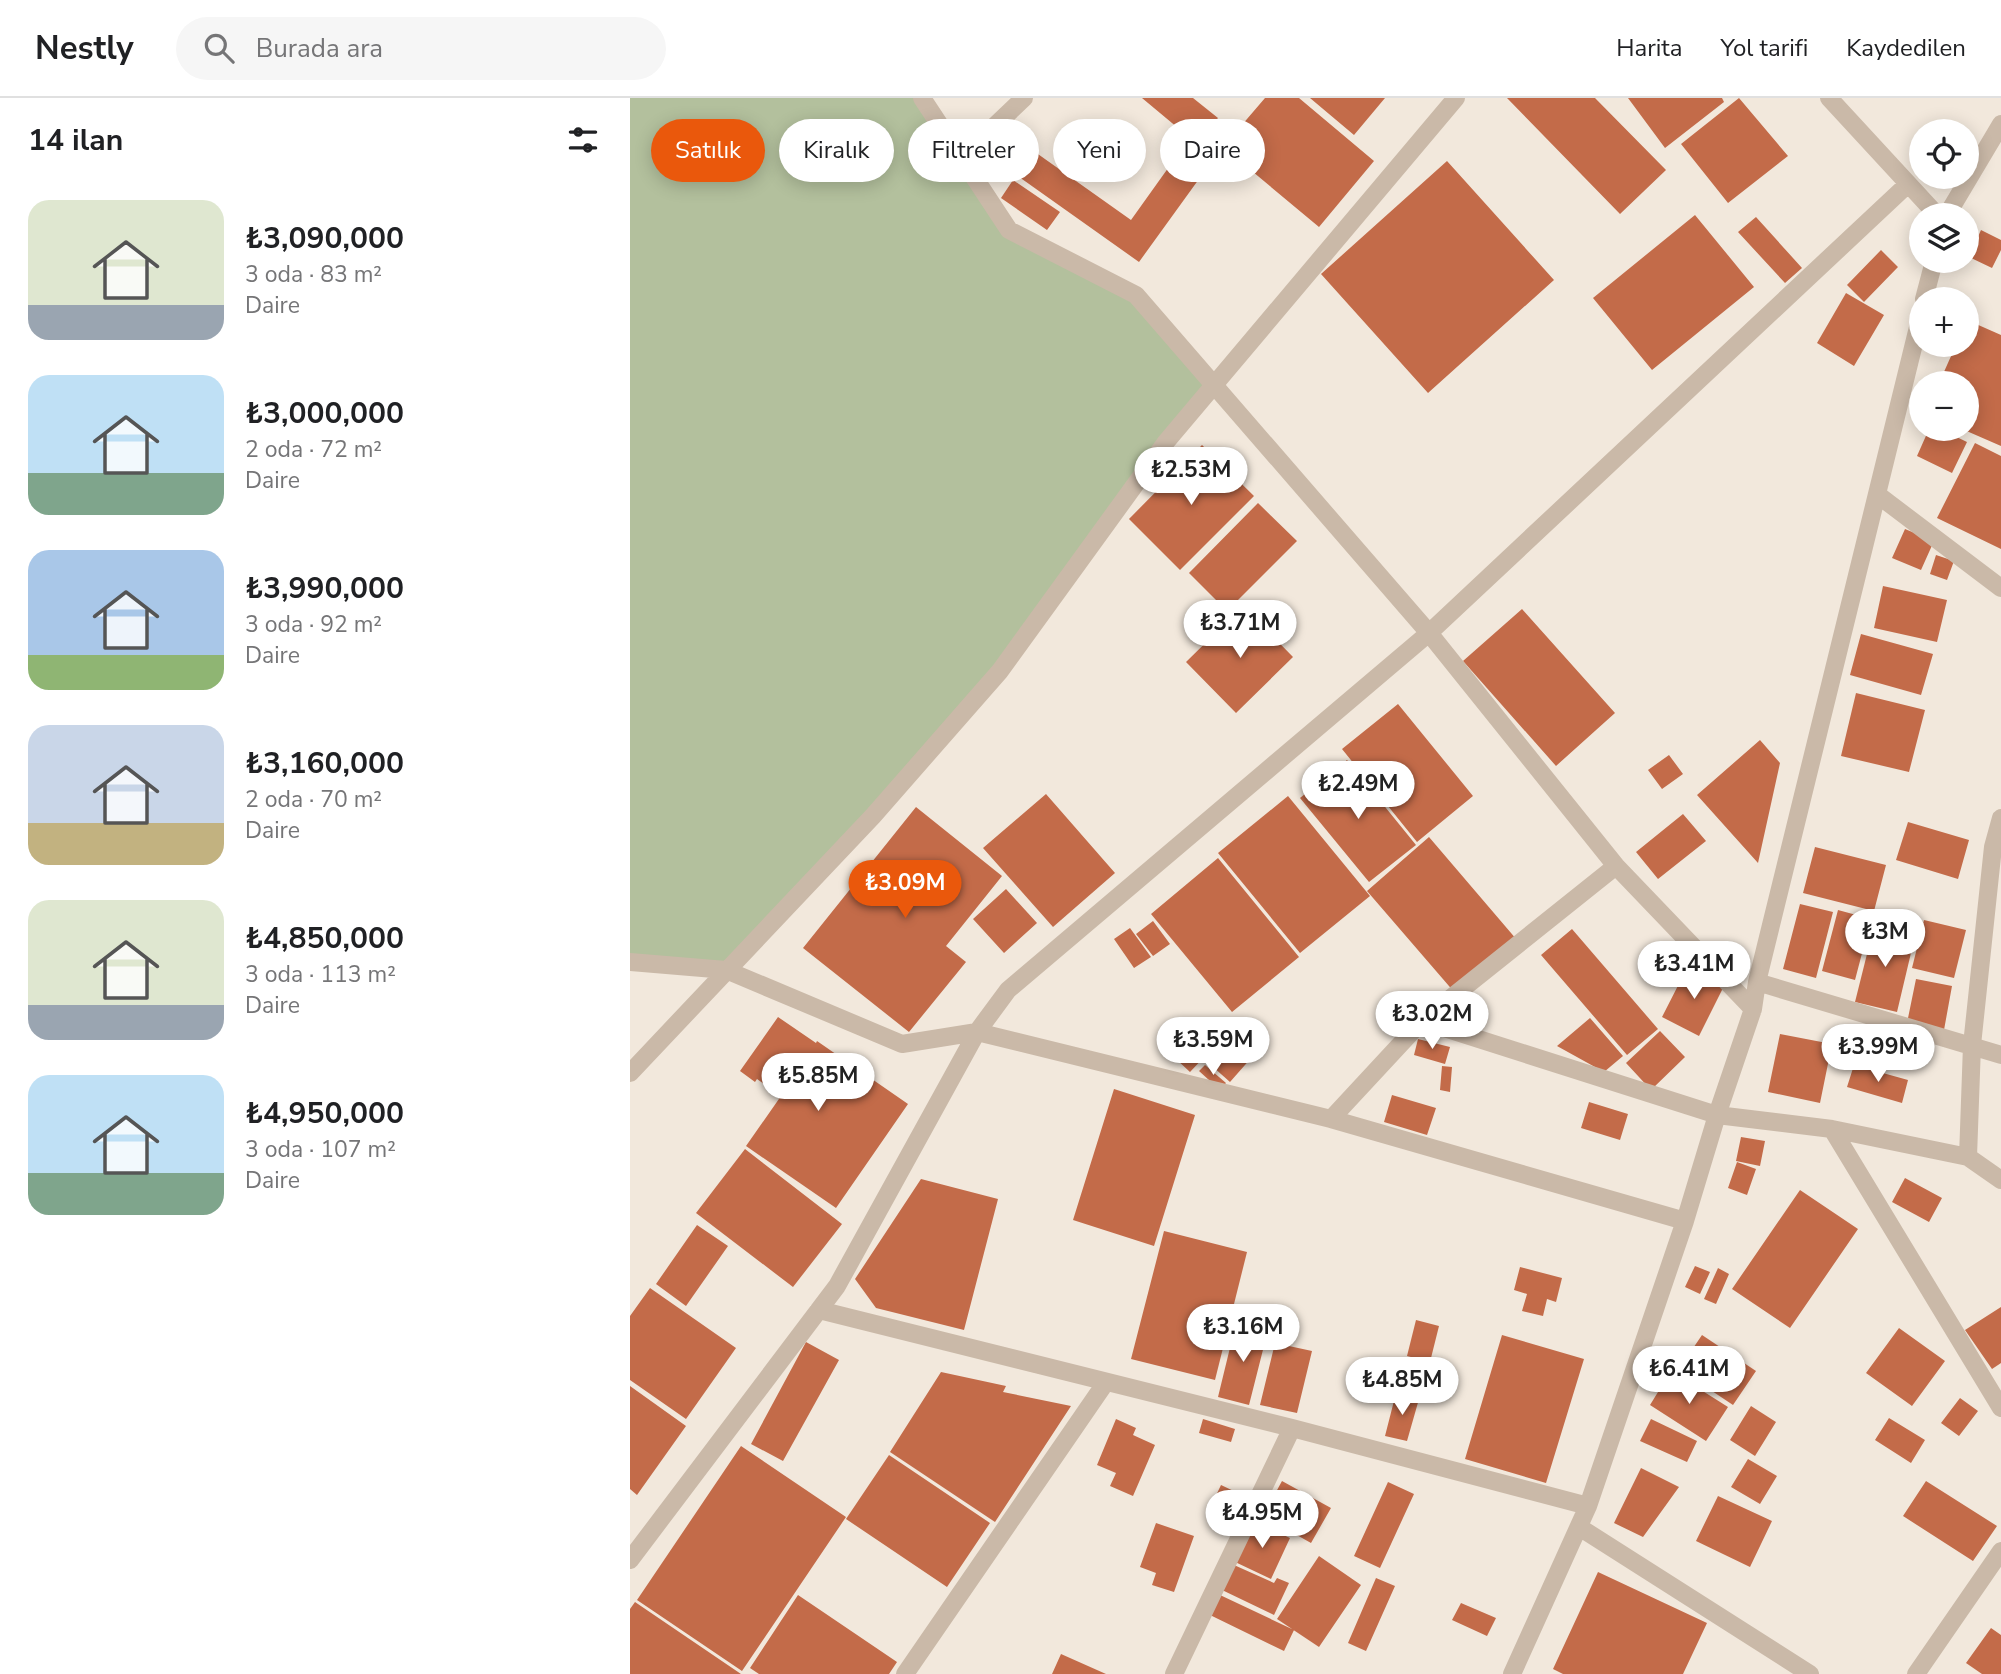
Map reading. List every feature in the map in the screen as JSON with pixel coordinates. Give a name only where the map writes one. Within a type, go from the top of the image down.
[{"type":"street","points":[[922,98],[936,119]]},
{"type":"street","points":[[1002,119],[1024,98]]},
{"type":"street","points":[[630,1073],[873,816],[1000,671],[1166,442],[1456,98]]},
{"type":"street","points":[[1829,98],[1926,203]]},
{"type":"street","points":[[1954,203],[2001,124]]},
{"type":"street","points":[[977,182],[1009,230],[1136,295],[1429,633],[1616,866],[1753,1009]]},
{"type":"street","points":[[630,1560],[837,1286],[977,1032],[1008,990],[1429,633],[1908,184]]},
{"type":"street","points":[[1512,1674],[1588,1506],[1685,1221],[1753,1009],[1757,982],[1911,357]]},
{"type":"street","points":[[1878,495],[2001,587]]},
{"type":"street","points":[[1968,1157],[1972,1045],[1993,847],[2001,818]]},
{"type":"street","points":[[1331,1119],[1423,1021],[1616,866]]},
{"type":"street","points":[[630,962],[726,970],[902,1044],[977,1032],[1331,1119],[1685,1221]]},
{"type":"street","points":[[1757,982],[2001,1055]]},
{"type":"street","points":[[1423,1021],[1717,1115],[1832,1129],[1968,1157],[2001,1180]]},
{"type":"street","points":[[1832,1129],[2001,1408]]},
{"type":"street","points":[[819,1310],[1292,1428],[1588,1506]]},
{"type":"street","points":[[905,1674],[1106,1382]]},
{"type":"street","points":[[1174,1674],[1292,1428]]},
{"type":"street","points":[[1579,1527],[1810,1674]]},
{"type":"street","points":[[1916,1674],[2001,1551]]},
{"type":"green space","points":[[630,98],[922,98],[936,119],[908,119],[908,182],[978,182],[1009,229],[1136,295],[1214,385],[1000,671],[726,970],[630,962]]},
{"type":"building","points":[[1142,98],[1193,98],[1218,118],[1217,119],[1167,119]]},
{"type":"building","points":[[1265,98],[1299,98],[1374,161],[1319,227],[1265,182],[1265,119],[1247,119]]},
{"type":"building","points":[[1310,98],[1385,98],[1354,135]]},
{"type":"building","points":[[1507,98],[1595,98],[1666,170],[1620,214]]},
{"type":"building","points":[[1628,98],[1722,98],[1724,102],[1665,148]]},
{"type":"building","points":[[1739,98],[1788,156],[1728,203],[1681,144]]},
{"type":"building","points":[[1039,155],[1053,165],[1053,182],[1077,182],[1131,220],[1160,179],[1160,182],[1197,182],[1139,262],[1026,182],[1039,182]]},
{"type":"building","points":[[1447,161],[1554,280],[1428,393],[1321,274]]},
{"type":"building","points":[[1012,182],[1016,182],[1060,212],[1047,230],[1001,198]]},
{"type":"building","points":[[1695,215],[1754,287],[1652,370],[1593,298]]},
{"type":"building","points":[[1756,217],[1802,268],[1785,283],[1738,232]]},
{"type":"building","points":[[1981,230],[2001,240],[2001,250],[1992,268],[1979,262]]},
{"type":"building","points":[[1881,250],[1898,267],[1864,302],[1847,285]]},
{"type":"building","points":[[1846,293],[1884,315],[1854,366],[1817,343]]},
{"type":"building","points":[[1979,325],[2001,335],[2001,446],[1979,436],[1979,371],[1944,371],[1951,357],[1979,357]]},
{"type":"building","points":[[1924,441],[1967,442],[1952,473],[1917,456]]},
{"type":"building","points":[[1975,443],[2001,456],[2001,549],[1937,518]]},
{"type":"building","points":[[1202,445],[1254,496],[1180,570],[1129,519]]},
{"type":"building","points":[[1258,503],[1297,541],[1227,611],[1189,573]]},
{"type":"building","points":[[1905,529],[1934,541],[1921,570],[1892,558]]},
{"type":"building","points":[[1936,555],[1954,561],[1947,580],[1930,574]]},
{"type":"building","points":[[1883,586],[1947,600],[1937,642],[1874,628]]},
{"type":"building","points":[[1243,606],[1293,657],[1236,713],[1186,662]]},
{"type":"building","points":[[1522,609],[1615,713],[1556,766],[1463,661]]},
{"type":"building","points":[[1861,634],[1933,654],[1921,695],[1850,675]]},
{"type":"building","points":[[1856,693],[1925,710],[1909,772],[1841,756]]},
{"type":"building","points":[[1398,704],[1473,796],[1417,842],[1342,749]]},
{"type":"building","points":[[1760,740],[1780,763],[1758,863],[1697,795]]},
{"type":"building","points":[[1669,755],[1683,774],[1662,789],[1648,770]]},
{"type":"building","points":[[1347,760],[1416,845],[1369,882],[1300,798]]},
{"type":"building","points":[[1046,794],[1115,873],[1053,927],[983,848]]},
{"type":"building","points":[[1288,796],[1370,896],[1300,953],[1218,853]]},
{"type":"building","points":[[916,807],[1002,876],[946,946],[966,962],[909,1032],[803,948]]},
{"type":"building","points":[[1683,814],[1706,841],[1658,879],[1636,852]]},
{"type":"building","points":[[1908,822],[1969,840],[1958,879],[1896,860]]},
{"type":"building","points":[[1429,837],[1517,940],[1455,993],[1367,891]]},
{"type":"building","points":[[1815,847],[1886,865],[1874,911],[1803,893]]},
{"type":"building","points":[[1218,858],[1299,957],[1232,1012],[1151,914]]},
{"type":"building","points":[[1006,889],[1037,923],[1004,953],[973,919]]},
{"type":"building","points":[[1800,904],[1833,912],[1816,978],[1783,969]]},
{"type":"building","points":[[1838,910],[1871,919],[1855,980],[1822,971]]},
{"type":"building","points":[[1924,920],[1966,930],[1954,978],[1912,968]]},
{"type":"building","points":[[1153,921],[1170,944],[1153,956],[1136,934]]},
{"type":"building","points":[[1874,926],[1915,936],[1897,1012],[1855,1002]]},
{"type":"building","points":[[1130,928],[1151,957],[1134,968],[1114,939]]},
{"type":"building","points":[[1572,929],[1658,1029],[1627,1055],[1541,955]]},
{"type":"building","points":[[1688,966],[1725,984],[1699,1036],[1662,1017]]},
{"type":"building","points":[[1916,979],[1952,986],[1944,1030],[1907,1023]]},
{"type":"building","points":[[778,1017],[908,1104],[836,1208],[746,1146],[781,1096],[740,1071]]},
{"type":"building","points":[[1590,1018],[1623,1056],[1604,1072],[1557,1046]]},
{"type":"building","points":[[1660,1031],[1685,1057],[1651,1090],[1626,1063]]},
{"type":"building","points":[[1226,1034],[1252,1057],[1230,1082],[1204,1059],[1208,1053],[1190,1072],[1176,1059],[1197,1037],[1212,1050]]},
{"type":"building","points":[[1780,1034],[1832,1044],[1820,1103],[1768,1092]]},
{"type":"building","points":[[1418,1039],[1450,1047],[1445,1064],[1414,1055]]},
{"type":"building","points":[[1205,1065],[1226,1083],[1220,1090],[1199,1071]]},
{"type":"building","points":[[1854,1065],[1908,1080],[1902,1103],[1847,1087]]},
{"type":"building","points":[[1442,1066],[1452,1067],[1450,1092],[1440,1090]]},
{"type":"building","points":[[1114,1089],[1195,1115],[1154,1246],[1073,1220]]},
{"type":"building","points":[[1392,1095],[1436,1108],[1427,1135],[1384,1122]]},
{"type":"building","points":[[1589,1102],[1628,1114],[1620,1140],[1581,1128]]},
{"type":"building","points":[[1741,1137],[1765,1141],[1760,1166],[1736,1161]]},
{"type":"building","points":[[745,1149],[842,1224],[793,1287],[696,1213]]},
{"type":"building","points":[[1737,1162],[1756,1169],[1747,1195],[1728,1188]]},
{"type":"building","points":[[1905,1178],[1942,1198],[1929,1222],[1892,1202]]},
{"type":"building","points":[[921,1179],[998,1199],[964,1330],[876,1308],[855,1279]]},
{"type":"building","points":[[1800,1190],[1858,1229],[1790,1328],[1732,1289]]},
{"type":"building","points":[[697,1225],[728,1246],[686,1306],[656,1284]]},
{"type":"building","points":[[1164,1231],[1247,1252],[1215,1380],[1131,1359]]},
{"type":"building","points":[[1695,1266],[1710,1272],[1700,1294],[1685,1287]]},
{"type":"building","points":[[1520,1267],[1562,1278],[1556,1302],[1547,1299],[1543,1316],[1522,1311],[1527,1294],[1514,1290]]},
{"type":"building","points":[[1718,1268],[1729,1274],[1716,1304],[1704,1299]]},
{"type":"building","points":[[650,1288],[736,1348],[686,1419],[630,1380],[630,1316]]},
{"type":"building","points":[[2001,1307],[2001,1363],[1992,1369],[1965,1330]]},
{"type":"building","points":[[1416,1320],[1439,1326],[1430,1362],[1407,1356]]},
{"type":"building","points":[[1236,1323],[1268,1330],[1249,1405],[1218,1397]]},
{"type":"building","points":[[1899,1328],[1945,1361],[1912,1406],[1866,1373]]},
{"type":"building","points":[[1502,1335],[1584,1359],[1546,1483],[1465,1459]]},
{"type":"building","points":[[1702,1335],[1756,1371],[1733,1405],[1679,1369]]},
{"type":"building","points":[[806,1342],[839,1360],[783,1461],[751,1444]]},
{"type":"building","points":[[1275,1343],[1312,1351],[1297,1413],[1260,1405]]},
{"type":"building","points":[[1405,1358],[1429,1364],[1421,1397],[1397,1391]]},
{"type":"building","points":[[1671,1371],[1728,1407],[1706,1441],[1650,1405]]},
{"type":"building","points":[[941,1372],[1006,1386],[1003,1392],[1071,1406],[995,1522],[890,1452]]},
{"type":"building","points":[[630,1386],[686,1426],[637,1495],[630,1489]]},
{"type":"building","points":[[1396,1393],[1419,1399],[1407,1441],[1385,1436]]},
{"type":"building","points":[[1960,1398],[1978,1411],[1959,1436],[1941,1423]]},
{"type":"building","points":[[1751,1406],[1776,1422],[1755,1456],[1730,1440]]},
{"type":"building","points":[[1889,1418],[1925,1440],[1911,1463],[1875,1440]]},
{"type":"building","points":[[1116,1419],[1136,1428],[1133,1435],[1155,1445],[1133,1496],[1110,1486],[1116,1473],[1097,1465]]},
{"type":"building","points":[[1203,1419],[1235,1429],[1231,1442],[1199,1433]]},
{"type":"building","points":[[1651,1419],[1697,1441],[1687,1462],[1640,1441]]},
{"type":"building","points":[[741,1446],[846,1517],[742,1671],[637,1600]]},
{"type":"building","points":[[889,1455],[990,1523],[947,1587],[846,1519]]},
{"type":"building","points":[[1748,1459],[1777,1476],[1760,1504],[1731,1487]]},
{"type":"building","points":[[1641,1468],[1679,1487],[1643,1537],[1614,1523]]},
{"type":"building","points":[[1282,1481],[1331,1508],[1311,1543],[1263,1516]]},
{"type":"building","points":[[1926,1481],[1997,1526],[1973,1561],[1903,1516]]},
{"type":"building","points":[[1388,1482],[1414,1494],[1380,1568],[1354,1556]]},
{"type":"building","points":[[1221,1485],[1240,1494],[1230,1515],[1211,1506]]},
{"type":"building","points":[[1718,1496],[1772,1521],[1750,1567],[1696,1541]]},
{"type":"building","points":[[1253,1521],[1290,1538],[1271,1579],[1233,1561]]},
{"type":"building","points":[[1156,1523],[1194,1536],[1174,1592],[1152,1585],[1156,1573],[1140,1567]]},
{"type":"building","points":[[1319,1556],[1361,1585],[1319,1647],[1277,1619]]},
{"type":"building","points":[[1234,1565],[1274,1583],[1277,1578],[1289,1583],[1274,1615],[1222,1590]]},
{"type":"building","points":[[1598,1572],[1707,1623],[1683,1674],[1563,1674],[1553,1669]]},
{"type":"building","points":[[1376,1578],[1395,1586],[1366,1651],[1348,1643]]},
{"type":"building","points":[[798,1595],[897,1662],[889,1674],[759,1674],[750,1668]]},
{"type":"building","points":[[1220,1595],[1294,1630],[1284,1651],[1210,1615]]},
{"type":"building","points":[[635,1602],[741,1674],[630,1674],[630,1609]]},
{"type":"building","points":[[1461,1603],[1496,1618],[1487,1636],[1452,1620]]},
{"type":"building","points":[[1991,1628],[2001,1635],[2001,1674],[1982,1674],[1966,1663]]},
{"type":"building","points":[[1061,1654],[1106,1674],[1052,1674]]}]
